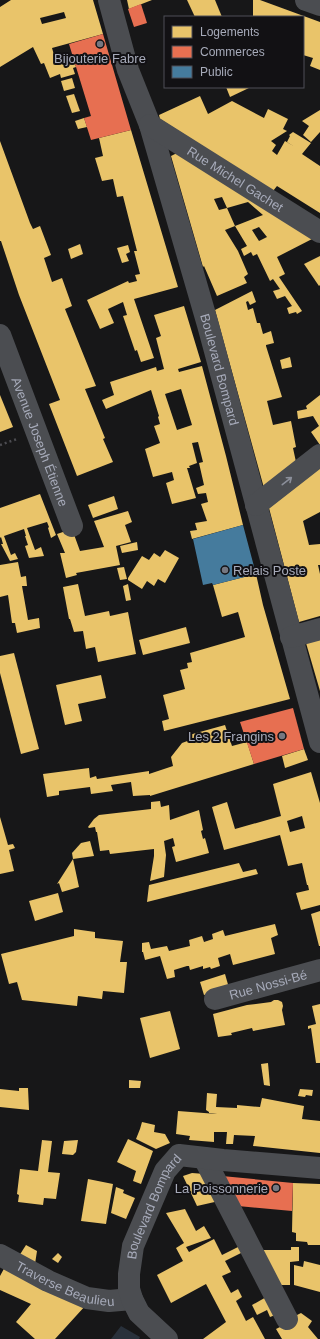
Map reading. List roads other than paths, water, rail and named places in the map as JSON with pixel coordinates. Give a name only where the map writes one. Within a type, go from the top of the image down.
[{"type":"street","name":"Boulevard Bompard","points":[[109,0],[128,70],[150,125],[232,410],[320,742]]},
{"type":"street","points":[[306,0],[320,5]]},
{"type":"street","name":"Rue Michel Gachet","points":[[150,125],[320,232]]},
{"type":"street","name":"Avenue Joseph Étienne","points":[[0,335],[72,526]]},
{"type":"street","points":[[256,505],[320,455]]},
{"type":"street","points":[[291,637],[320,629]]},
{"type":"street","name":"Rue Nossi-Bé","points":[[215,999],[320,970]]},
{"type":"street","name":"Boulevard Bompard","points":[[156,1335],[139,1313],[132,1299],[129,1289],[129,1274],[133,1246],[165,1171],[179,1155],[320,1168]]},
{"type":"street","points":[[204,1158],[287,1319]]},
{"type":"street","name":"Traverse Beaulieu","points":[[0,1255],[48,1281],[87,1298],[109,1301],[132,1299]]},
{"type":"place","name":"Bijouterie Fabre","points":[[100,44]]},
{"type":"place","name":"Relais Poste","points":[[225,570]]},
{"type":"place","name":"Les 2 Frangins","points":[[282,736]]},
{"type":"place","name":"La Poissonnerie","points":[[276,1188]]}]
